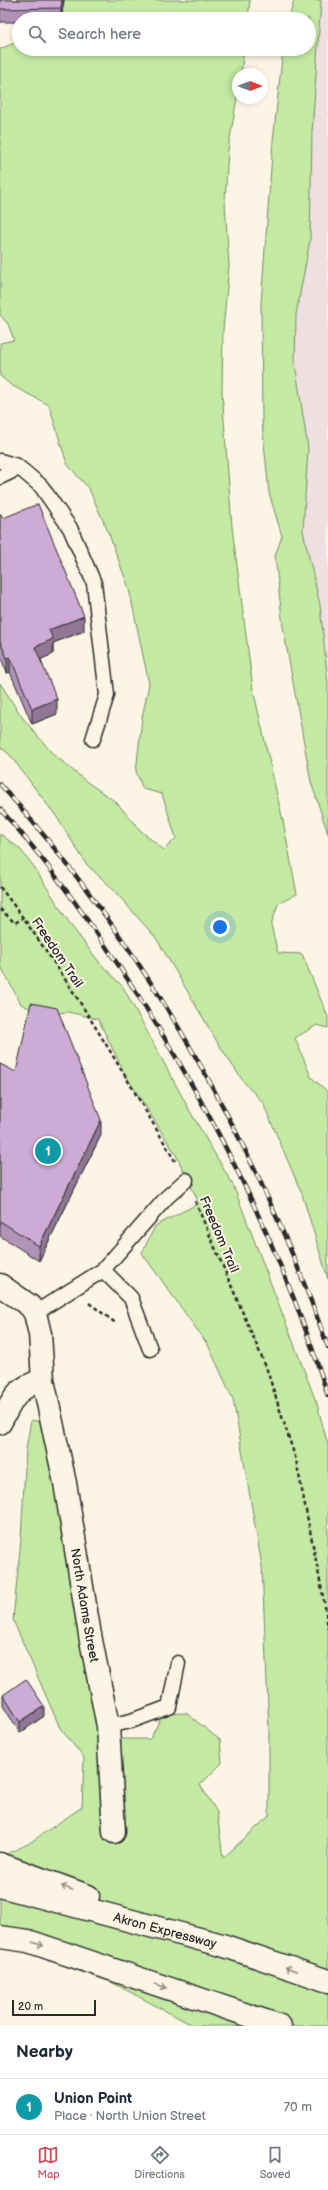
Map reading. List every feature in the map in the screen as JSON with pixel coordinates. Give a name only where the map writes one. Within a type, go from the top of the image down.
[{"type":"main road","points":[[0,1286],[30,1306],[34,1313]]},
{"type":"main road","name":"North Adams Street","points":[[34,1313],[40,1334],[43,1380],[65,1483],[90,1635],[108,1726],[114,1832]]},
{"type":"main road","points":[[0,1423],[18,1390],[27,1385],[43,1380]]},
{"type":"main road","points":[[0,1864],[222,1945]]},
{"type":"main road","name":"Akron Expressway","points":[[0,1886],[222,1945],[328,1981]]},
{"type":"main road","points":[[0,1937],[28,1941],[280,2026]]},
{"type":"lane","points":[[0,461],[19,468],[41,486],[70,528],[94,583],[107,695],[93,739]]},
{"type":"lane","points":[[0,477],[19,468]]},
{"type":"lane","points":[[34,1313],[103,1270],[167,1197],[186,1180]]},
{"type":"lane","points":[[103,1270],[131,1298],[150,1349]]},
{"type":"lane","points":[[108,1726],[131,1721],[169,1706],[178,1663]]},
{"type":"path","name":"Freedom Trail","points":[[0,887],[98,1028],[186,1180],[266,1367],[296,1460],[325,1606],[328,1629]]},
{"type":"path","points":[[0,909],[15,923],[23,918]]},
{"type":"path","points":[[94,1307],[111,1319]]},
{"type":"shaded area","points":[[321,0],[328,0],[328,683],[320,605],[303,531],[308,448],[295,363],[296,315],[310,240],[312,133]]},
{"type":"green space","points":[[64,0],[250,0],[249,12],[62,12]]},
{"type":"green space","points":[[294,0],[321,0],[312,133],[310,240],[296,315],[295,363],[308,448],[303,531],[320,605],[328,683],[328,834],[311,782],[283,627],[275,556],[282,536],[269,493],[262,423],[261,303],[273,141],[282,56],[316,56],[316,12],[291,12]]},
{"type":"green space","points":[[12,44],[12,56],[243,56],[242,68],[232,68],[232,104],[236,104],[228,150],[225,202],[229,266],[223,330],[222,392],[232,527],[253,689],[283,821],[297,894],[278,904],[271,925],[278,953],[302,954],[328,1017],[328,1028],[317,1025],[295,1038],[311,1077],[328,1092],[328,1279],[302,1194],[263,1103],[243,1081],[219,1045],[156,938],[110,886],[87,865],[56,816],[9,754],[0,747],[0,683],[22,717],[52,753],[87,782],[116,802],[141,831],[164,850],[176,838],[162,794],[143,789],[136,772],[142,718],[149,684],[129,589],[109,534],[89,489],[67,464],[49,405],[11,385],[0,376],[0,343],[14,340],[8,324],[0,315],[0,49]]},
{"type":"green space","points":[[0,834],[19,848],[32,864],[70,924],[99,962],[123,987],[191,1113],[233,1185],[317,1404],[328,1445],[328,2026],[194,2026],[111,1982],[30,1954],[0,1941],[0,1857],[28,1844],[82,1807],[84,1758],[60,1728],[13,1620],[21,1539],[26,1449],[31,1420],[60,1426],[104,1739],[150,1739],[163,1714],[186,1713],[220,1740],[222,1763],[200,1785],[217,1812],[223,1858],[269,1816],[269,1730],[262,1566],[233,1399],[208,1345],[142,1253],[155,1226],[199,1203],[176,1155],[125,1074],[98,1019],[68,1012],[42,1015],[21,1004],[0,965]]},
{"type":"building","points":[[0,0],[62,0],[61,8],[0,9]]},
{"type":"building","points":[[38,504],[84,616],[49,630],[53,639],[35,647],[57,699],[32,709],[10,657],[7,658],[0,641],[0,514],[3,518]]},
{"type":"building","points":[[31,1003],[57,1008],[101,1120],[39,1246],[0,1221],[0,1064],[16,1072]]},
{"type":"building","points":[[26,1679],[44,1706],[20,1722],[3,1695]]},
{"type":"railway","points":[[0,784],[53,847],[103,912],[149,979],[191,1049],[231,1121],[266,1195],[299,1270],[328,1347]]},
{"type":"railway","points":[[0,809],[33,847],[93,928],[153,1019],[183,1070],[240,1175],[265,1229],[288,1284],[328,1396]]},
{"type":"place","name":"Union Point","points":[[48,1151]]}]
